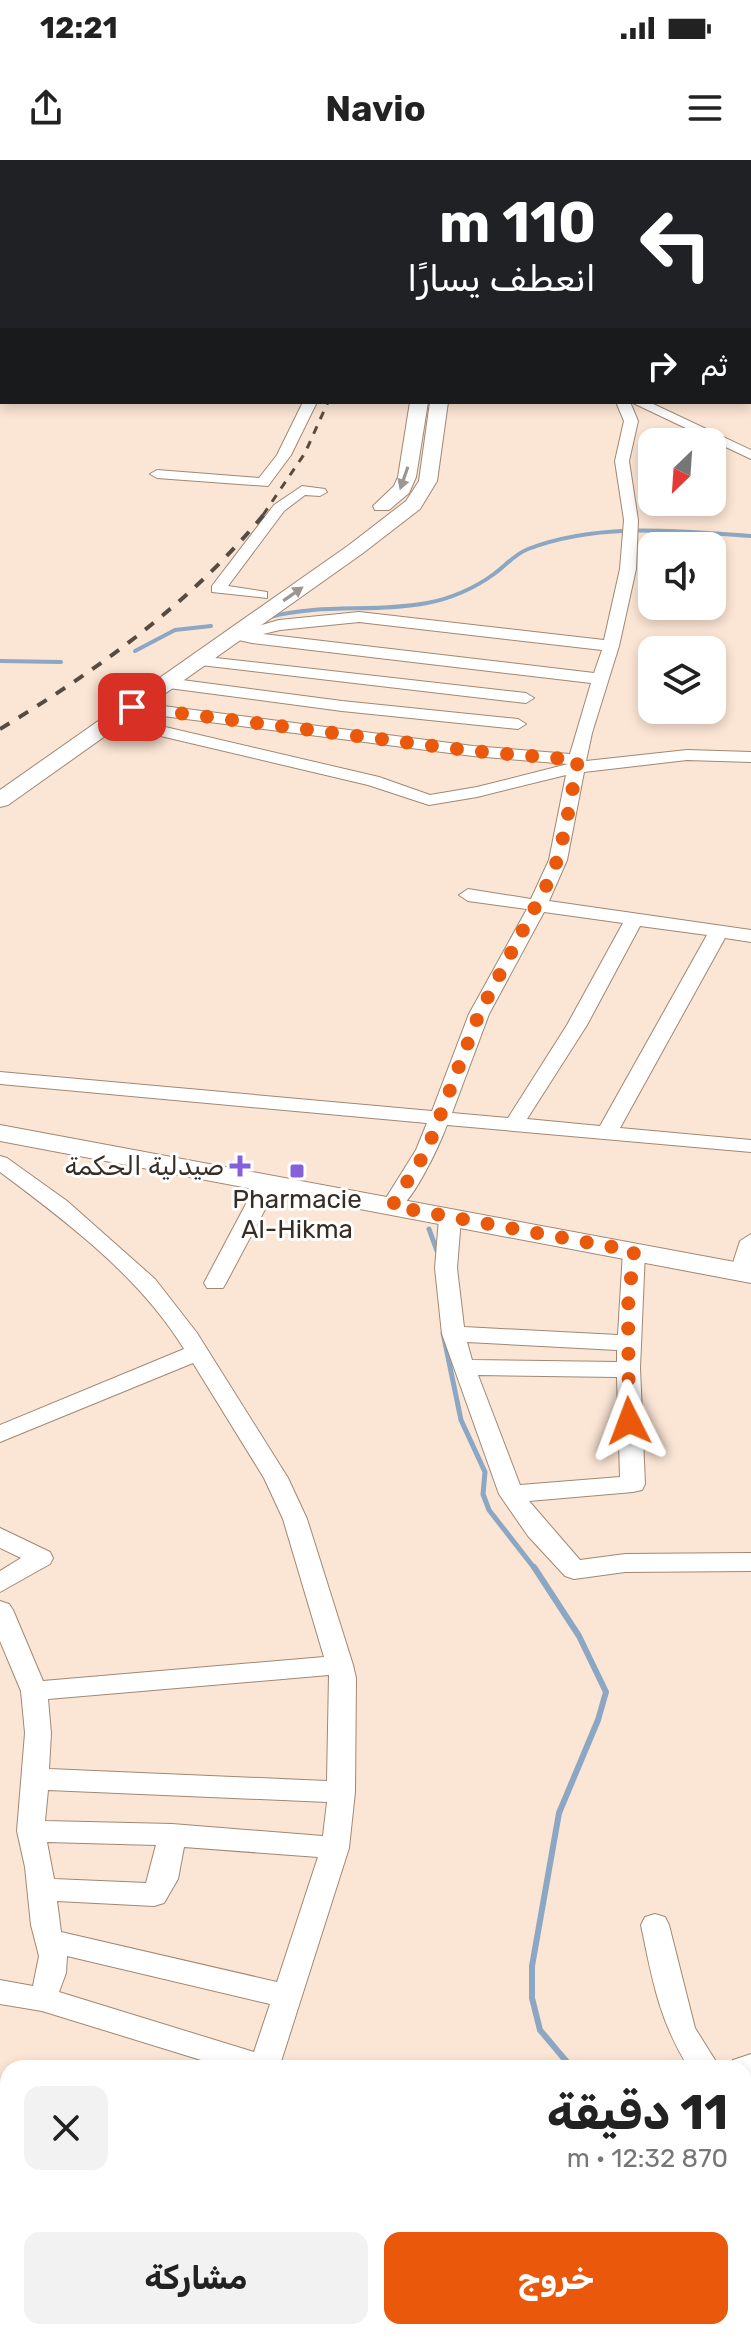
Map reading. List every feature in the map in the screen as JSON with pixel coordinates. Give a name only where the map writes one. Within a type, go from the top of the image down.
[{"type":"main road","points":[[0,785],[374,513],[402,489],[419,404]]},
{"type":"main road","points":[[0,800],[238,635],[413,505],[428,481],[439,404]]},
{"type":"main road","points":[[0,1133],[746,1273]]},
{"type":"street","points":[[157,474],[263,483],[275,470],[309,404]]},
{"type":"street","points":[[392,1206],[427,1150],[479,1014],[537,907],[558,860],[583,733],[611,646],[622,599],[631,528],[622,461],[631,416],[624,404]]},
{"type":"street","points":[[642,404],[747,451]]},
{"type":"street","points":[[261,595],[218,589],[287,499],[302,490],[320,492]]},
{"type":"street","points":[[238,635],[319,619],[389,619],[611,646]]},
{"type":"street","points":[[318,749],[354,678],[389,619]]},
{"type":"street","points":[[238,635],[601,679]]},
{"type":"street","points":[[198,661],[526,698]]},
{"type":"street","points":[[167,683],[342,706],[518,724]]},
{"type":"street","points":[[132,707],[318,749],[373,781],[433,800],[578,764],[687,755],[751,757]]},
{"type":"street","points":[[114,720],[318,749],[473,751],[578,764]]},
{"type":"street","points":[[468,895],[751,936]]},
{"type":"street","points":[[514,1124],[577,1025],[634,920]]},
{"type":"street","points":[[607,1133],[719,931]]},
{"type":"street","points":[[0,1078],[751,1146]]},
{"type":"street","points":[[0,1162],[59,1206],[127,1264],[167,1307],[198,1352],[263,1453],[290,1508],[340,1665],[345,1693],[335,1848],[266,2060]]},
{"type":"street","points":[[215,1283],[268,1183]]},
{"type":"street","points":[[450,1218],[446,1268],[453,1334],[511,1494],[537,1530],[574,1570],[625,1563],[751,1562]]},
{"type":"street","points":[[746,1273],[751,1241]]},
{"type":"street","points":[[511,1494],[633,1484],[627,1370],[634,1251]]},
{"type":"street","points":[[453,1334],[628,1343]]},
{"type":"street","points":[[0,1434],[198,1352]]},
{"type":"street","points":[[463,1367],[627,1370]]},
{"type":"street","points":[[0,1537],[41,1558],[0,1583]]},
{"type":"street","points":[[0,1610],[34,1691],[38,1733],[31,1831],[39,1867],[45,1925],[51,1941],[52,1973],[42,1999]]},
{"type":"street","points":[[34,1691],[340,1665]]},
{"type":"street","points":[[36,1779],[341,1792]]},
{"type":"street","points":[[31,1831],[172,1835],[335,1848]]},
{"type":"street","points":[[40,1889],[154,1895],[164,1879],[172,1835]]},
{"type":"street","points":[[655,1925],[670,1995],[682,2032],[700,2060]]},
{"type":"street","points":[[51,1941],[289,1997]]},
{"type":"street","points":[[0,1992],[42,1999],[241,2060]]},
{"type":"waterway","points":[[270,617],[309,610],[407,606],[436,601],[479,584],[528,549],[582,535],[638,530],[751,536]]},
{"type":"waterway","points":[[135,651],[175,630],[211,626]]},
{"type":"waterway","points":[[0,661],[61,662]]},
{"type":"waterway","points":[[429,1229],[437,1251]]},
{"type":"waterway","points":[[443,1333],[461,1420],[485,1472],[483,1494],[489,1510],[535,1569]]},
{"type":"waterway","points":[[534,1567],[579,1636],[606,1692],[598,1720],[559,1813],[532,1966],[532,1998],[540,2030],[565,2060]]},
{"type":"railway","points":[[263,515],[305,453],[327,404]]},
{"type":"railway","points":[[0,729],[73,683],[142,632],[206,576],[265,513]]},
{"type":"place","name":"صيدلية الحكمة","points":[[240,1166]]},
{"type":"place","name":"Pharmacie Al-Hikma","points":[[297,1171]]},
{"type":"route","points":[[132,707],[473,751],[578,760],[554,871],[479,1014],[427,1150],[392,1206],[634,1251],[628,1306],[629,1421]]}]
